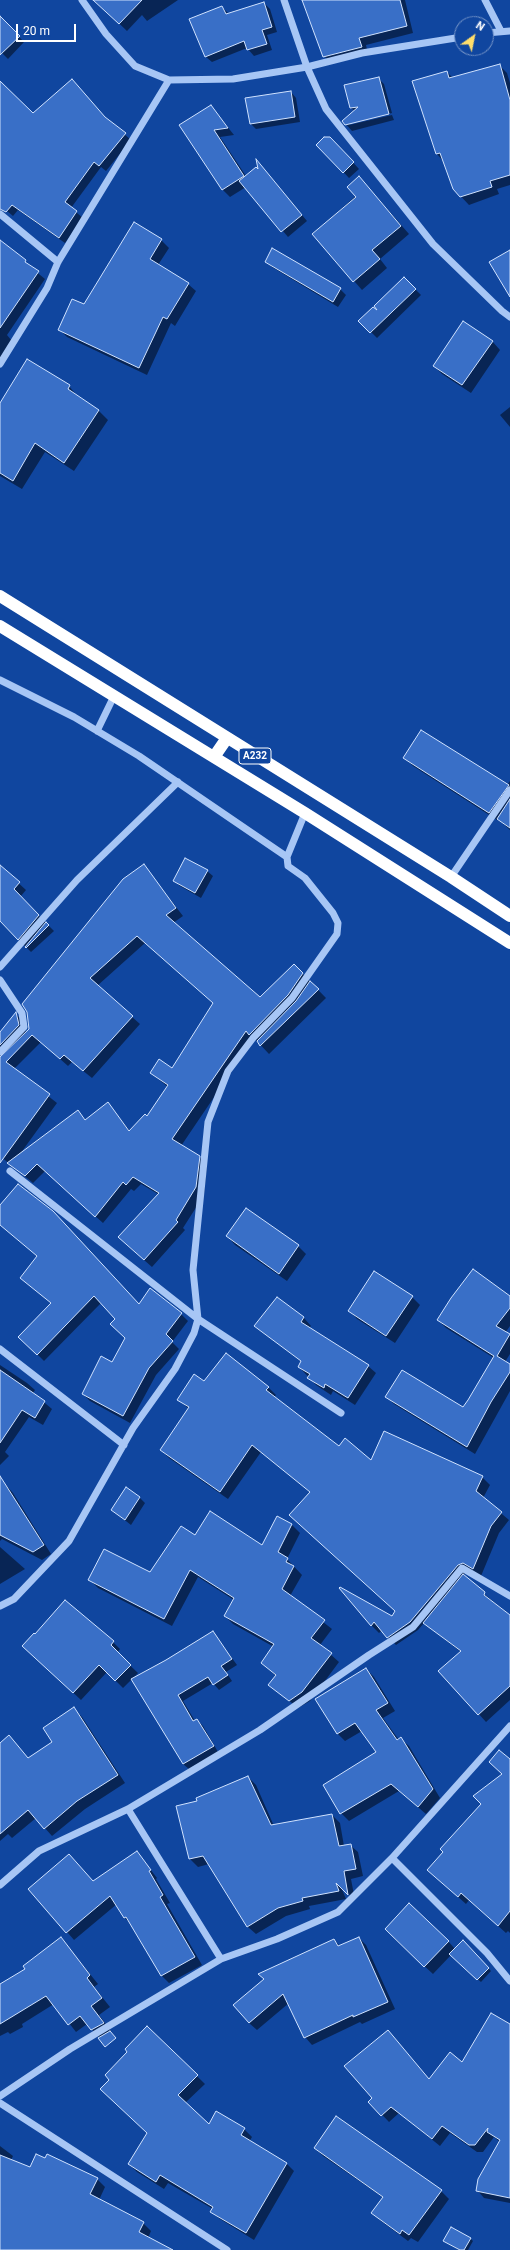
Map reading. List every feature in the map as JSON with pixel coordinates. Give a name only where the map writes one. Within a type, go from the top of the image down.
[{"type":"highway","name":"A232","points":[[0,596],[510,916]]},
{"type":"highway","name":"A232","points":[[0,626],[305,813],[510,943]]},
{"type":"highway","points":[[214,757],[227,738]]},
{"type":"street","points":[[82,0],[106,34],[136,66],[169,80],[233,79],[307,67],[362,53],[454,38]]},
{"type":"street","points":[[284,0],[307,67],[326,109],[433,244],[502,312],[510,317]]},
{"type":"street","points":[[485,0],[501,31]]},
{"type":"street","points":[[494,32],[510,31]]},
{"type":"street","points":[[0,364],[47,288],[58,262],[169,80]]},
{"type":"street","points":[[0,214],[58,262]]},
{"type":"street","points":[[0,680],[97,731],[178,782],[287,857]]},
{"type":"street","points":[[97,731],[114,696]]},
{"type":"street","points":[[0,967],[77,880],[178,782]]},
{"type":"street","points":[[450,877],[510,790]]},
{"type":"street","points":[[0,1606],[14,1599],[69,1541],[133,1428],[175,1369],[194,1333],[198,1319],[193,1270],[208,1122],[228,1071],[252,1038],[292,998],[337,934],[338,923],[333,914],[305,878],[288,866],[287,857],[305,813]]},
{"type":"street","points":[[0,980],[22,1013],[24,1027],[0,1052]]},
{"type":"street","points":[[10,1171],[198,1319],[341,1413]]},
{"type":"street","points":[[0,1349],[124,1445]]},
{"type":"street","points":[[0,1885],[39,1851],[128,1809],[260,1730],[369,1654],[413,1627],[462,1568],[510,1596]]},
{"type":"street","points":[[0,2096],[70,2049],[221,1959],[277,1939],[338,1912],[392,1858],[510,1726]]},
{"type":"street","points":[[128,1809],[221,1959]]},
{"type":"street","points":[[392,1858],[487,1954],[510,1981]]},
{"type":"street","points":[[0,2103],[227,2250]]},
{"type":"building","points":[[93,0],[142,0],[119,24]]},
{"type":"building","points":[[302,0],[400,0],[407,26],[359,38],[362,47],[323,57]]},
{"type":"building","points":[[264,2],[272,27],[262,30],[267,44],[247,50],[244,41],[205,57],[189,19],[222,6],[226,14]]},
{"type":"building","points":[[0,16],[20,36],[0,55]]},
{"type":"building","points":[[500,64],[510,100],[510,175],[490,181],[492,187],[460,197],[453,189],[440,153],[436,154],[412,81],[447,71],[449,78]]},
{"type":"building","points":[[379,77],[389,114],[345,125],[342,121],[358,107],[350,108],[344,85]]},
{"type":"building","points":[[72,79],[105,117],[126,133],[99,166],[94,162],[65,202],[77,211],[59,238],[12,205],[6,212],[0,209],[0,81],[33,113]]},
{"type":"building","points":[[291,91],[295,117],[250,124],[245,98]]},
{"type":"building","points":[[211,105],[228,128],[214,130],[244,176],[222,190],[179,125]]},
{"type":"building","points":[[324,137],[330,137],[354,162],[343,173],[316,145]]},
{"type":"building","points":[[256,159],[302,215],[281,232],[239,181],[256,167],[258,169]]},
{"type":"building","points":[[359,176],[401,226],[372,250],[380,259],[353,282],[312,234],[356,197],[347,187]]},
{"type":"building","points":[[134,222],[162,239],[150,259],[189,283],[167,319],[163,317],[139,368],[58,330],[72,299],[84,304]]},
{"type":"building","points":[[0,240],[26,260],[25,262],[39,271],[0,328]]},
{"type":"building","points":[[272,248],[341,288],[333,302],[265,262]]},
{"type":"building","points":[[510,250],[510,297],[489,262]]},
{"type":"building","points":[[404,277],[416,289],[370,333],[358,321],[373,307],[377,310],[374,306]]},
{"type":"building","points":[[463,321],[493,341],[462,385],[433,366]]},
{"type":"building","points":[[27,359],[70,385],[68,389],[99,410],[64,463],[35,443],[13,481],[0,473],[0,403]]},
{"type":"building","points":[[421,730],[509,785],[489,813],[403,758]]},
{"type":"building","points":[[510,799],[510,828],[497,819]]},
{"type":"building","points":[[185,858],[208,870],[195,893],[173,881]]},
{"type":"building","points":[[144,864],[176,908],[166,915],[260,997],[294,964],[303,973],[288,995],[249,1035],[246,1031],[172,1139],[200,1156],[196,1187],[176,1220],[178,1222],[144,1260],[118,1237],[159,1193],[133,1177],[126,1185],[123,1182],[95,1217],[37,1164],[25,1176],[7,1163],[78,1110],[85,1120],[108,1102],[129,1131],[145,1114],[147,1116],[168,1085],[150,1073],[159,1059],[172,1068],[213,1003],[137,936],[90,978],[133,1016],[83,1071],[64,1055],[60,1059],[32,1035],[6,1062],[50,1094],[0,1163],[0,1057],[29,1029],[27,1012],[22,1004],[123,879]]},
{"type":"building","points":[[0,865],[20,882],[14,889],[39,915],[18,940],[0,921]]},
{"type":"building","points":[[46,922],[49,925],[26,948],[25,947]]},
{"type":"building","points":[[310,981],[319,989],[260,1046],[257,1041],[296,1001]]},
{"type":"building","points":[[16,1012],[19,1025],[0,1045],[0,1032]]},
{"type":"building","points":[[18,1184],[53,1211],[139,1304],[150,1288],[182,1313],[166,1334],[173,1341],[149,1368],[123,1416],[82,1394],[101,1356],[112,1362],[125,1338],[110,1324],[115,1319],[94,1296],[37,1355],[18,1337],[51,1303],[20,1278],[37,1256],[0,1225],[0,1205]]},
{"type":"building","points":[[246,1208],[299,1245],[279,1274],[226,1236]]},
{"type":"building","points":[[473,1269],[510,1296],[510,1308],[496,1326],[510,1334],[497,1356],[510,1364],[510,1372],[491,1402],[467,1447],[385,1397],[402,1370],[463,1407],[468,1400],[494,1356],[437,1320],[451,1298]]},
{"type":"building","points":[[374,1271],[413,1296],[386,1336],[348,1311]]},
{"type":"building","points":[[277,1297],[304,1317],[301,1322],[369,1365],[348,1398],[325,1384],[324,1388],[307,1378],[310,1374],[298,1367],[301,1361],[254,1326]]},
{"type":"building","points":[[226,1353],[269,1387],[266,1390],[339,1446],[345,1438],[371,1460],[384,1431],[483,1476],[476,1491],[502,1512],[491,1526],[473,1569],[463,1563],[458,1565],[410,1622],[387,1638],[374,1622],[371,1626],[339,1588],[340,1587],[392,1616],[395,1611],[289,1515],[310,1492],[252,1445],[220,1492],[160,1450],[189,1407],[177,1400],[194,1374],[204,1381]]},
{"type":"building","points":[[0,1370],[45,1401],[35,1418],[22,1410],[0,1443]]},
{"type":"building","points":[[0,1476],[44,1545],[33,1552],[0,1535]]},
{"type":"building","points":[[126,1487],[140,1497],[125,1520],[111,1510]]},
{"type":"building","points":[[210,1511],[262,1545],[277,1516],[292,1524],[278,1552],[288,1558],[286,1562],[294,1566],[282,1589],[325,1620],[311,1638],[332,1653],[302,1692],[289,1701],[268,1685],[276,1675],[261,1663],[274,1644],[224,1616],[234,1598],[190,1570],[164,1619],[88,1580],[104,1549],[150,1572],[181,1526],[195,1535]]},
{"type":"building","points":[[463,1574],[485,1592],[484,1595],[510,1615],[510,1686],[478,1715],[438,1671],[461,1651],[423,1623]]},
{"type":"building","points":[[65,1600],[114,1641],[111,1645],[131,1665],[115,1681],[99,1665],[73,1693],[22,1646],[34,1633],[35,1634]]},
{"type":"building","points":[[213,1631],[232,1659],[221,1666],[228,1675],[213,1685],[208,1677],[178,1695],[193,1721],[197,1719],[214,1746],[183,1764],[131,1679],[166,1660]]},
{"type":"building","points":[[366,1668],[388,1703],[376,1710],[397,1740],[401,1737],[433,1789],[418,1807],[391,1784],[340,1814],[323,1785],[376,1752],[355,1723],[337,1734],[315,1699]]},
{"type":"building","points":[[74,1707],[118,1775],[77,1801],[44,1829],[28,1810],[0,1834],[0,1743],[9,1735],[28,1758],[52,1742],[43,1728]]},
{"type":"building","points":[[499,1750],[510,1759],[510,1911],[498,1926],[461,1893],[458,1897],[427,1870],[443,1852],[440,1849],[481,1804],[473,1796],[502,1774],[489,1762]]},
{"type":"building","points":[[248,1776],[271,1825],[332,1814],[339,1846],[351,1844],[356,1869],[344,1871],[348,1895],[336,1883],[339,1891],[302,1898],[303,1901],[278,1908],[247,1927],[203,1856],[189,1859],[176,1806],[197,1801],[196,1798]]},
{"type":"building","points":[[137,1851],[151,1870],[149,1871],[163,1895],[160,1897],[195,1957],[161,1976],[126,1917],[124,1918],[110,1896],[66,1933],[28,1889],[69,1854],[93,1881]]},
{"type":"building","points":[[409,1903],[449,1941],[424,1967],[385,1929]]},
{"type":"building","points":[[61,1937],[90,1975],[87,1978],[102,1998],[91,2006],[104,2023],[91,2030],[80,2016],[68,2025],[46,1996],[0,2024],[0,1984],[25,1969],[23,1966]]},
{"type":"building","points":[[359,1937],[388,2002],[353,2017],[353,2015],[304,2038],[283,1994],[249,2023],[233,2005],[264,1979],[258,1974],[334,1939],[338,1946]]},
{"type":"building","points":[[463,1940],[489,1968],[477,1980],[449,1954]]},
{"type":"building","points":[[491,2013],[510,2024],[510,2198],[476,2191],[478,2179],[500,2140],[487,2132],[488,2128],[475,2145],[469,2145],[442,2126],[432,2139],[391,2107],[381,2116],[368,2102],[372,2098],[344,2066],[388,2030],[429,2079],[450,2052],[462,2062]]},
{"type":"building","points":[[147,2026],[198,2075],[178,2095],[209,2124],[216,2111],[245,2128],[241,2135],[287,2163],[246,2233],[210,2212],[213,2207],[160,2175],[156,2182],[128,2164],[147,2133],[100,2089],[109,2080],[105,2075],[127,2052],[125,2049]]},
{"type":"building","points":[[110,2031],[116,2038],[105,2047],[98,2038]]},
{"type":"building","points":[[336,2116],[442,2190],[409,2235],[402,2230],[400,2234],[371,2213],[383,2197],[314,2148]]},
{"type":"building","points":[[36,2154],[45,2158],[47,2154],[98,2178],[90,2194],[144,2222],[139,2232],[173,2250],[0,2250],[0,2155],[30,2167]]},
{"type":"building","points":[[451,2227],[471,2238],[464,2250],[460,2250],[443,2241]]}]
